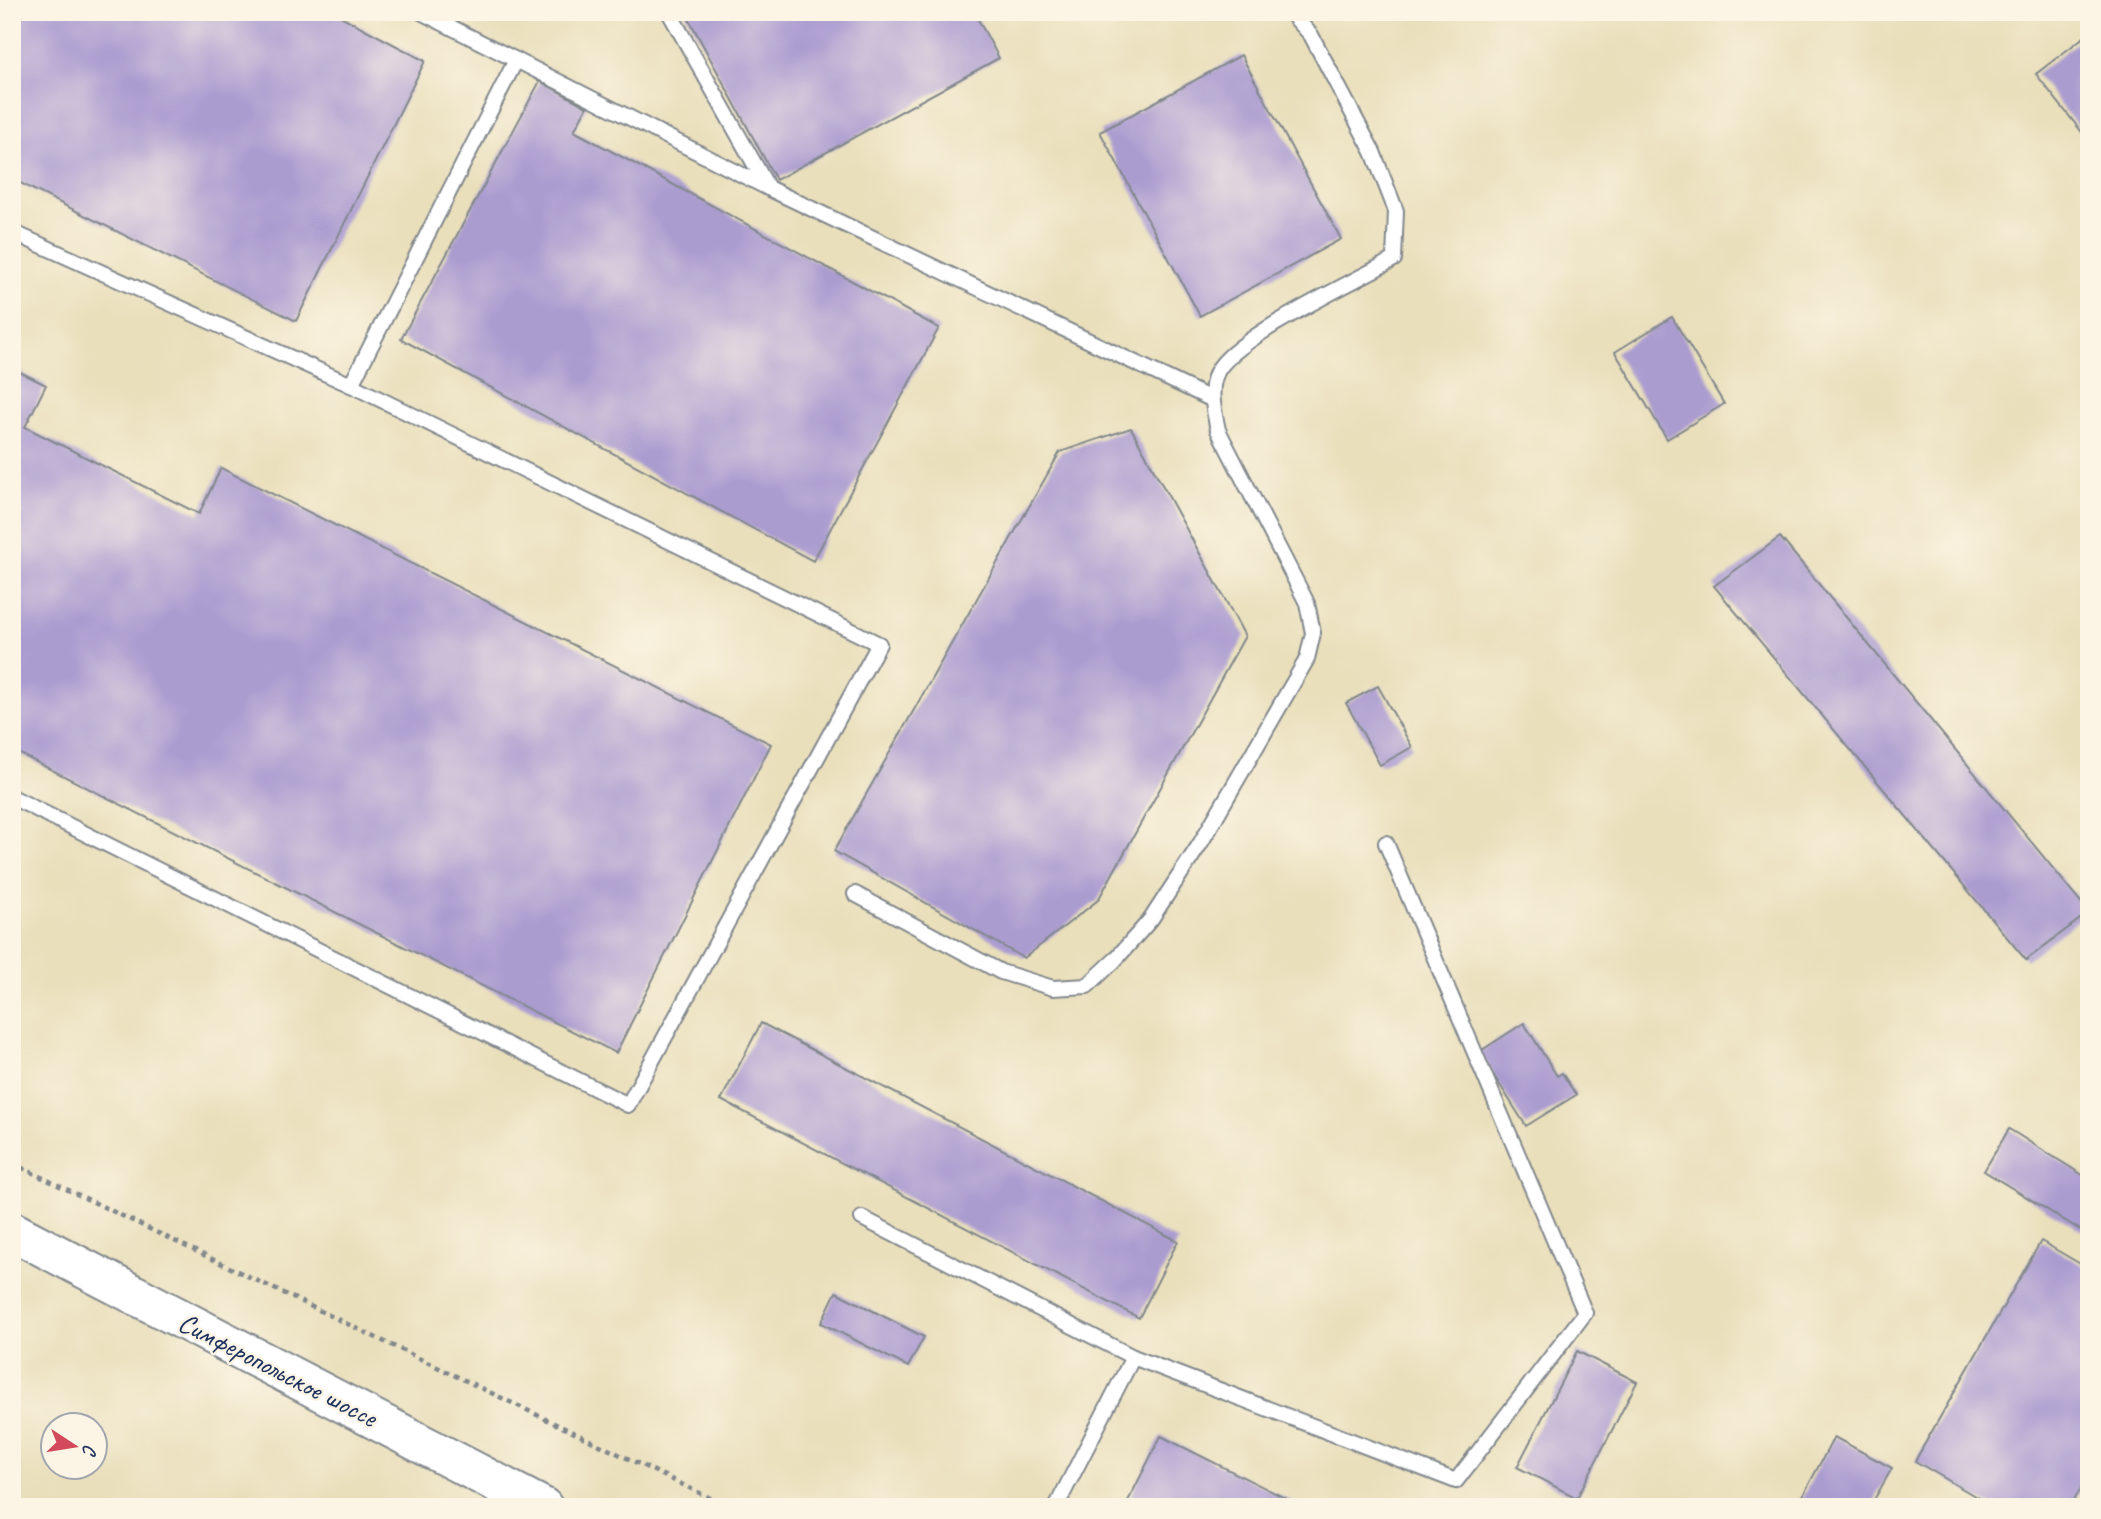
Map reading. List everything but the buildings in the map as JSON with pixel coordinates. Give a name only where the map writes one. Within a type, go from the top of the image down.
[{"type":"main road","name":"Симферопольское шоссе","points":[[12,1231],[543,1507]]},
{"type":"lane","points":[[421,12],[768,188],[1211,399]]},
{"type":"lane","points":[[669,12],[768,188]]},
{"type":"lane","points":[[855,894],[1001,972],[1053,988],[1087,986],[1115,960],[1151,919],[1200,844],[1307,659],[1312,633],[1307,603],[1218,430],[1211,399],[1218,369],[1242,346],[1394,259],[1396,211],[1373,152],[1311,35],[1290,12]]},
{"type":"lane","points":[[351,385],[516,60]]},
{"type":"lane","points":[[12,232],[351,385],[879,644],[628,1105],[12,797]]},
{"type":"lane","points":[[862,1218],[1133,1357],[1456,1481],[1585,1313],[1387,843]]},
{"type":"lane","points":[[1056,1507],[1133,1357]]},
{"type":"path","points":[[12,1163],[729,1507]]}]
